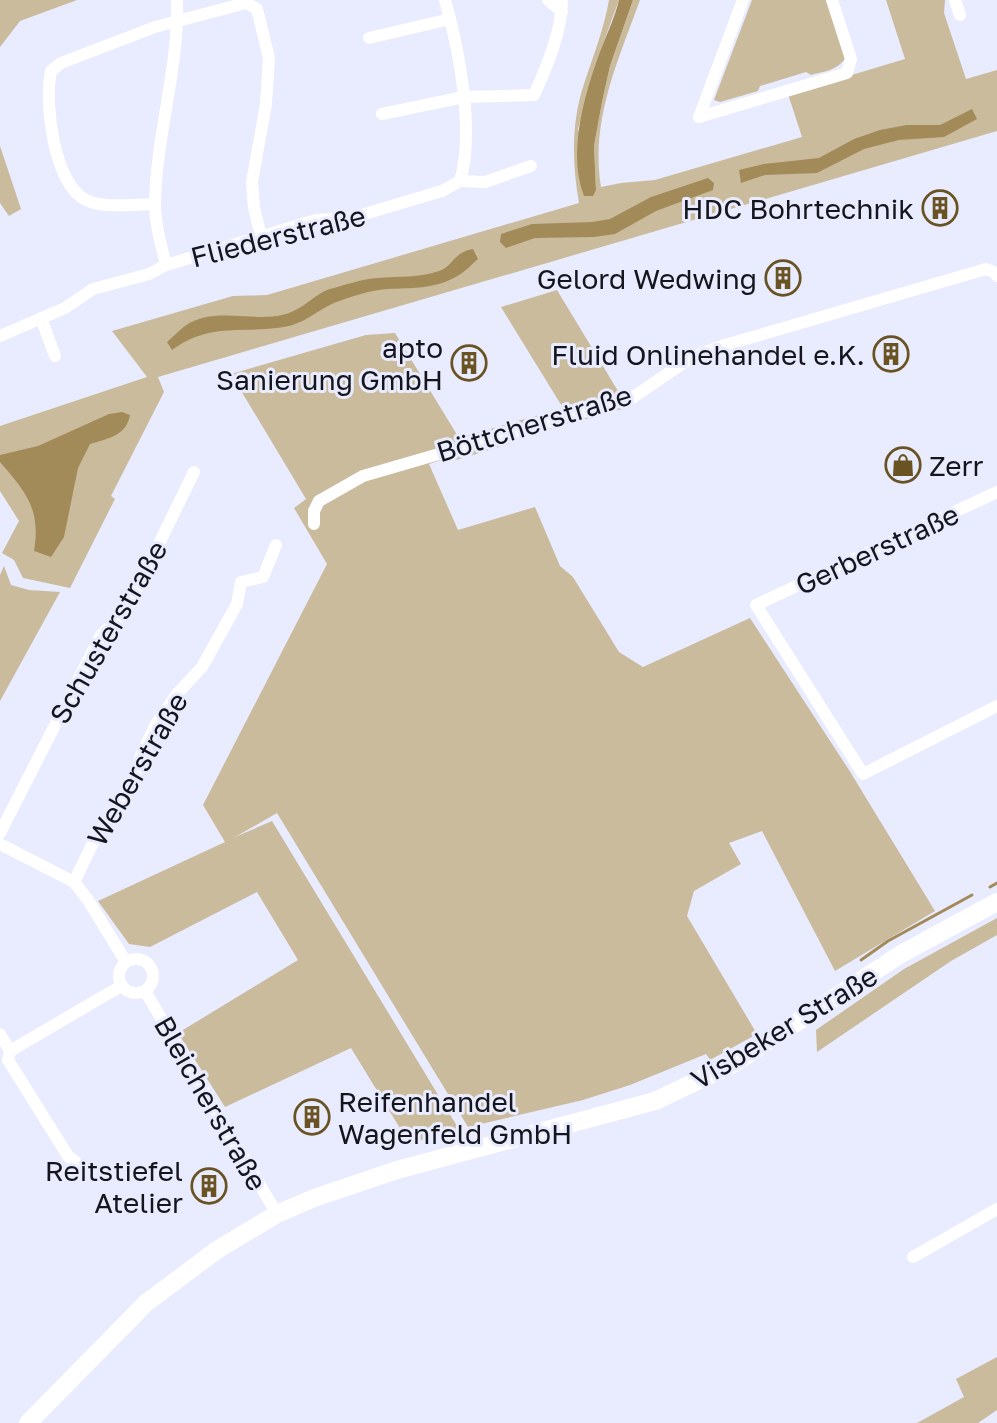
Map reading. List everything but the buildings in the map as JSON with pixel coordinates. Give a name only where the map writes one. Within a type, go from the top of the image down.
[{"type":"main road","name":"Visbeker Straße","points":[[28,1423],[146,1303],[217,1250],[277,1214],[397,1170],[575,1124],[670,1094],[735,1063],[901,954],[997,902]]},
{"type":"street","name":"Fliederstraße","points":[[177,0],[178,22],[155,204],[157,232],[166,265],[316,220],[351,218],[442,191],[460,181],[485,182],[531,166]]},
{"type":"street","points":[[445,0],[464,97],[465,166],[460,181]]},
{"type":"street","points":[[382,114],[464,97],[534,95],[562,6],[548,0]]},
{"type":"street","points":[[743,0],[699,117],[847,73],[851,59],[832,0]]},
{"type":"street","points":[[955,0],[960,15]]},
{"type":"street","points":[[155,204],[99,204],[86,200],[70,187],[52,130],[50,76],[61,63],[155,27],[246,3],[257,9],[269,58],[266,104],[252,182],[261,236]]},
{"type":"street","points":[[369,38],[450,19]]},
{"type":"street","points":[[0,336],[65,308],[93,289],[149,274],[166,265]]},
{"type":"street","name":"Böttcherstraße","points":[[314,524],[314,511],[319,501],[363,476],[632,398],[692,357],[725,345],[986,269],[997,276]]},
{"type":"street","points":[[41,318],[55,356]]},
{"type":"street","name":"Schusterstraße","points":[[0,833],[101,635],[126,611],[194,472]]},
{"type":"street","name":"Gerberstraße","points":[[997,492],[756,605],[863,774],[997,706]]},
{"type":"street","name":"Weberstraße","points":[[74,882],[93,843],[136,775],[141,755],[155,726],[177,694],[202,667],[237,604],[241,582],[263,577],[276,545]]},
{"type":"street","points":[[0,844],[74,882],[126,962]]},
{"type":"street","points":[[137,959],[150,967],[152,983],[145,991],[129,993],[121,986],[119,970],[126,962],[137,959]]},
{"type":"street","points":[[10,1051],[121,986]]},
{"type":"street","name":"Bleicherstraße","points":[[145,991],[277,1214]]},
{"type":"street","points":[[0,1034],[10,1051],[8,1060],[68,1156],[82,1167]]},
{"type":"street","points":[[913,1257],[997,1209]]},
{"type":"shaded area","points":[[0,0],[77,0],[20,21],[0,47]]},
{"type":"shaded area","points":[[609,0],[619,0],[597,60],[578,129],[596,190],[594,146],[602,102],[610,66],[633,0],[640,0],[615,69],[603,115],[599,139],[601,187],[655,180],[802,137],[788,94],[905,59],[886,0],[945,0],[944,13],[966,79],[997,70],[997,131],[158,377],[164,392],[111,496],[115,499],[70,588],[23,578],[14,560],[2,553],[19,521],[0,491],[0,426],[147,377],[112,331],[233,296],[267,295],[579,203],[574,158],[577,113]]},
{"type":"shaded area","points":[[619,0],[633,0],[610,66],[602,102],[594,146],[596,190],[593,196],[584,196],[577,162],[579,127],[592,76]]},
{"type":"shaded area","points":[[752,0],[828,0],[846,56],[843,61],[827,71],[811,75],[806,72],[760,86],[758,91],[720,102],[714,100]]},
{"type":"shaded area","points":[[972,109],[977,119],[944,137],[899,140],[864,149],[817,173],[765,175],[741,183],[739,170],[819,158],[854,139],[880,130],[907,125],[940,125]]},
{"type":"shaded area","points":[[0,146],[21,209],[9,216],[0,203]]},
{"type":"shaded area","points":[[708,178],[714,183],[713,190],[656,211],[615,234],[535,238],[506,248],[500,242],[501,234],[532,224],[610,219],[651,197]]},
{"type":"shaded area","points":[[473,249],[478,259],[462,273],[442,283],[360,294],[284,327],[213,332],[186,341],[172,350],[167,342],[196,320],[220,316],[282,315],[297,310],[324,291],[348,284],[439,271],[461,253]]},
{"type":"shaded area","points":[[557,290],[618,391],[622,409],[508,440],[509,444],[446,463],[444,459],[429,464],[458,530],[535,507],[560,566],[573,577],[619,652],[643,667],[750,618],[849,770],[935,911],[835,971],[762,831],[729,843],[741,864],[694,891],[687,916],[757,1034],[710,1060],[706,1054],[630,1085],[583,1100],[468,1127],[277,813],[235,837],[272,821],[460,1131],[409,1143],[351,1048],[225,1107],[178,1033],[298,960],[257,892],[150,947],[129,944],[98,901],[225,842],[203,805],[327,564],[294,508],[306,499],[231,374],[366,335],[395,333],[459,438],[563,408],[501,307]]},
{"type":"shaded area","points":[[122,412],[130,415],[125,428],[116,435],[90,444],[78,468],[64,537],[51,557],[34,551],[33,512],[24,492],[0,462],[0,455],[38,446],[109,414]]},
{"type":"shaded area","points":[[4,566],[11,585],[29,590],[60,592],[0,701],[0,575]]},
{"type":"shaded area","points":[[997,918],[997,935],[951,961],[817,1052],[816,1030],[904,969]]},
{"type":"shaded area","points":[[997,1357],[997,1410],[978,1423],[917,1423],[964,1397],[956,1379]]},
{"type":"waterway","points":[[990,887],[997,883]]},
{"type":"waterway","points":[[861,960],[888,941],[972,895]]},
{"type":"place","name":"HDC Bohrtechnik","points":[[940,208]]},
{"type":"place","name":"Gelord Wedwing","points":[[783,278]]},
{"type":"place","name":"Fluid Onlinehandel e.K.","points":[[891,354]]},
{"type":"place","name":"apto Sanierung GmbH","points":[[469,363]]},
{"type":"place","name":"Zerr","points":[[903,465]]},
{"type":"place","name":"Reifenhandel Wagenfeld GmbH","points":[[312,1117]]},
{"type":"place","name":"Reitstiefel Atelier","points":[[209,1186]]}]
